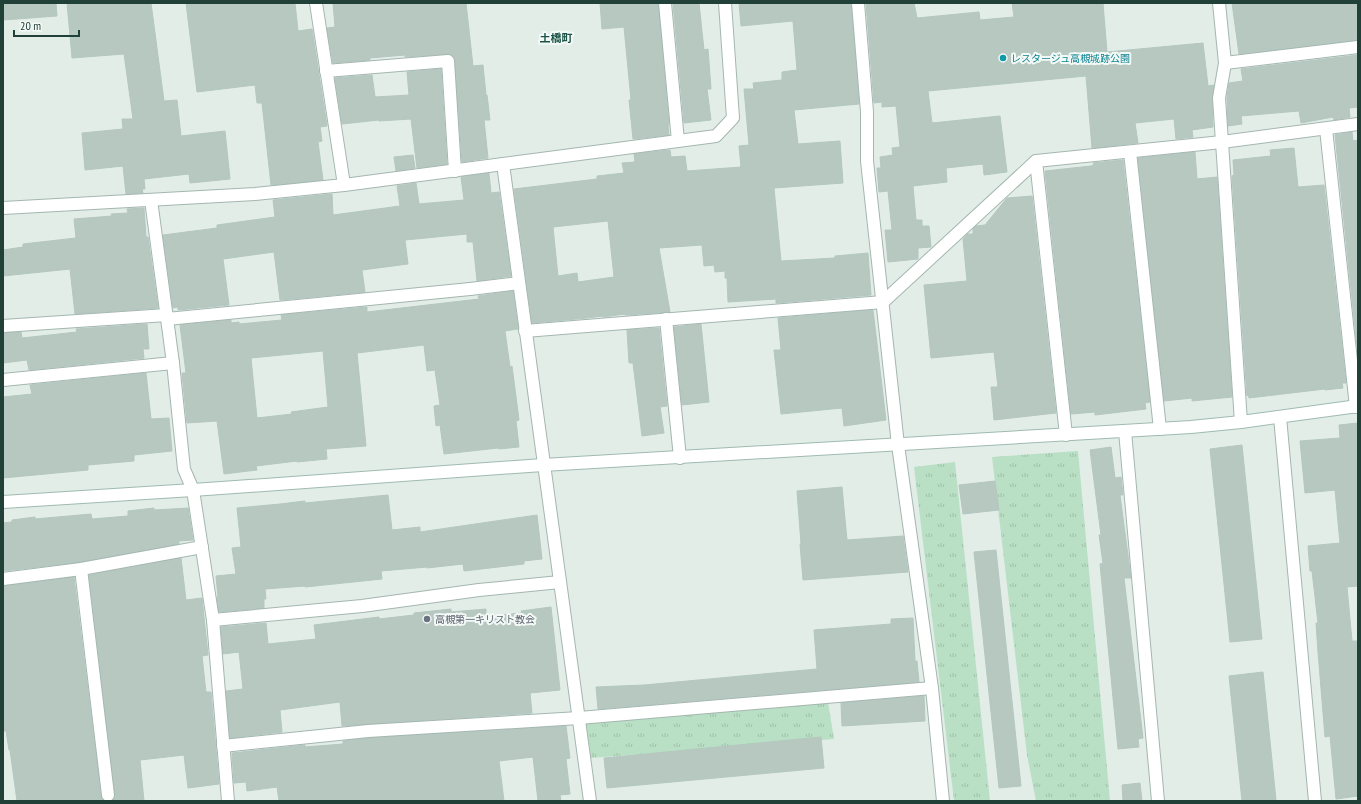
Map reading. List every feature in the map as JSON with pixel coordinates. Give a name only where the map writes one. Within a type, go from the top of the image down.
[{"type":"street","points":[[316,3],[344,185]]},
{"type":"street","points":[[665,3],[678,141]]},
{"type":"street","points":[[3,208],[255,194],[344,185],[716,136],[733,118],[725,3]]},
{"type":"street","points":[[858,3],[867,112],[867,161],[898,445],[932,688],[943,801]]},
{"type":"street","points":[[1219,3],[1226,63],[1219,98],[1241,422]]},
{"type":"street","points":[[1226,63],[1358,47]]},
{"type":"street","points":[[326,71],[448,61],[455,170]]},
{"type":"street","points":[[525,331],[883,302],[1036,161],[1222,142],[1358,124]]},
{"type":"street","points":[[3,502],[543,466],[1160,429],[1241,422],[1357,407],[1326,128]]},
{"type":"street","points":[[1130,152],[1160,429]]},
{"type":"street","points":[[1036,161],[1066,434]]},
{"type":"street","points":[[503,164],[543,466],[590,801]]},
{"type":"street","points":[[151,200],[173,363],[184,469],[193,490],[213,620],[228,801]]},
{"type":"street","points":[[3,326],[167,317],[470,289],[519,283]]},
{"type":"street","points":[[666,319],[680,458]]},
{"type":"street","points":[[3,380],[173,363]]},
{"type":"street","points":[[1280,417],[1315,801]]},
{"type":"street","points":[[1125,431],[1158,801]]},
{"type":"street","points":[[3,579],[81,570],[202,546]]},
{"type":"street","points":[[81,570],[108,795]]},
{"type":"street","points":[[213,620],[362,606],[479,590],[560,582]]},
{"type":"street","points":[[223,746],[368,731],[579,718],[932,688]]},
{"type":"green space","points":[[1078,451],[1110,801],[1036,801],[1027,755],[992,457]]},
{"type":"green space","points":[[955,462],[990,801],[954,801],[914,467]]},
{"type":"green space","points":[[828,702],[834,739],[591,758],[586,724]]},
{"type":"building","points":[[3,3],[56,3],[57,16],[3,20]]},
{"type":"building","points":[[67,3],[151,3],[164,101],[177,100],[181,136],[225,131],[230,179],[190,183],[189,174],[144,179],[145,189],[142,189],[143,193],[126,194],[123,166],[85,170],[82,133],[123,129],[122,119],[133,119],[124,54],[72,58]]},
{"type":"building","points":[[186,3],[295,3],[298,31],[312,29],[327,126],[320,127],[322,141],[318,142],[323,180],[271,185],[262,103],[257,103],[255,85],[197,92]]},
{"type":"building","points":[[333,3],[466,3],[473,66],[483,65],[490,120],[484,120],[488,158],[462,162],[454,57],[447,54],[405,57],[405,55],[333,63],[327,28],[335,27]]},
{"type":"building","points":[[600,3],[658,3],[669,135],[633,139],[624,27],[602,29]]},
{"type":"building","points":[[673,3],[699,3],[704,50],[708,49],[711,89],[707,89],[711,120],[684,123]]},
{"type":"building","points":[[739,3],[851,3],[859,104],[794,110],[798,144],[840,141],[843,183],[774,188],[781,261],[835,258],[835,256],[868,253],[871,295],[776,303],[776,299],[728,302],[727,278],[725,278],[725,271],[715,272],[714,265],[704,266],[702,245],[659,248],[670,312],[625,314],[532,323],[514,189],[597,179],[597,176],[624,173],[622,163],[635,162],[634,154],[670,150],[671,157],[685,156],[687,171],[741,167],[739,146],[749,145],[744,89],[754,89],[753,83],[782,80],[782,72],[797,70],[793,21],[741,26]],"holes":[[[608,221],[614,277],[578,282],[577,273],[558,276],[553,227]]]},
{"type":"building","points":[[866,3],[914,3],[917,18],[979,12],[980,20],[1014,17],[1012,3],[1103,3],[1107,52],[1203,43],[1208,86],[1214,85],[1212,98],[1213,127],[1192,130],[1193,137],[1176,139],[1174,119],[1135,123],[1138,143],[1092,148],[1086,76],[928,91],[932,123],[1000,116],[1007,172],[984,175],[983,164],[946,168],[947,182],[913,186],[916,220],[922,220],[922,226],[929,226],[931,247],[918,248],[918,259],[888,262],[885,230],[892,230],[888,191],[879,192],[877,168],[881,168],[880,157],[893,155],[892,148],[900,147],[896,106],[882,107],[882,102],[874,103]]},
{"type":"building","points":[[1232,3],[1358,3],[1358,40],[1239,54]]},
{"type":"building","points":[[1358,55],[1358,107],[1349,108],[1350,117],[1334,120],[1333,117],[1301,123],[1299,111],[1241,116],[1242,124],[1228,126],[1227,98],[1229,83],[1243,81],[1241,69]]},
{"type":"building","points":[[441,69],[447,164],[417,168],[411,119],[379,120],[342,124],[335,78],[372,75],[375,97],[409,95],[407,72]]},
{"type":"building","points":[[1352,132],[1353,141],[1358,140],[1358,356],[1335,135]]},
{"type":"building","points":[[1294,148],[1298,187],[1324,185],[1346,383],[1342,383],[1343,388],[1249,398],[1248,395],[1247,396],[1232,176],[1234,175],[1233,160],[1271,156],[1270,150]]},
{"type":"building","points":[[1195,152],[1197,179],[1217,177],[1232,397],[1192,401],[1192,398],[1164,401],[1138,158]]},
{"type":"building","points":[[413,155],[415,168],[396,171],[394,157]]},
{"type":"building","points":[[1123,160],[1150,402],[1145,403],[1146,409],[1095,415],[1095,412],[1071,414],[1045,171],[1091,166],[1094,165],[1093,163]]},
{"type":"building","points":[[489,173],[491,193],[499,192],[511,276],[477,281],[473,242],[467,242],[467,234],[405,240],[408,264],[362,270],[365,292],[280,300],[274,252],[223,259],[229,305],[178,310],[178,307],[173,308],[163,235],[217,228],[217,225],[275,217],[273,200],[332,194],[333,215],[400,206],[397,186],[416,183],[419,204],[464,200],[461,177]]},
{"type":"building","points":[[1032,196],[1056,413],[994,420],[991,387],[998,387],[994,352],[931,358],[924,285],[967,281],[963,239],[967,234],[973,234],[973,229],[976,226],[985,225],[1007,198]]},
{"type":"building","points":[[144,208],[146,237],[148,237],[158,308],[75,314],[70,269],[3,276],[3,250],[23,247],[23,244],[76,238],[74,219],[112,216],[111,214],[128,213],[127,209]]},
{"type":"building","points":[[513,291],[518,329],[505,331],[510,367],[512,366],[519,420],[516,421],[519,447],[444,454],[440,425],[436,426],[434,406],[440,405],[435,370],[427,371],[424,345],[357,353],[366,446],[326,449],[327,459],[256,466],[257,470],[224,474],[217,421],[187,423],[182,373],[186,373],[180,325],[231,320],[231,323],[239,322],[239,324],[282,320],[281,315],[367,307],[367,312],[479,299],[478,296]],"holes":[[[323,351],[328,407],[291,412],[292,414],[257,418],[251,358]]]},
{"type":"building","points":[[873,310],[886,420],[844,426],[842,408],[781,414],[774,350],[781,350],[778,318]]},
{"type":"building","points":[[147,324],[149,349],[143,349],[144,358],[29,370],[27,360],[3,363],[3,333],[21,332],[22,338],[77,332],[76,329]]},
{"type":"building","points":[[701,324],[709,402],[682,405],[674,327]]},
{"type":"building","points":[[659,328],[667,406],[660,407],[664,433],[642,436],[633,363],[629,363],[627,330]]},
{"type":"building","points":[[146,373],[151,419],[169,418],[172,451],[134,455],[134,461],[88,465],[88,470],[3,478],[3,397],[32,394],[30,385]]},
{"type":"building","points":[[1358,423],[1358,586],[1347,587],[1352,641],[1358,641],[1358,796],[1336,799],[1330,736],[1325,737],[1316,623],[1318,623],[1312,571],[1310,571],[1308,546],[1340,543],[1335,490],[1305,493],[1300,441],[1340,438],[1339,425]]},
{"type":"building","points":[[1242,445],[1262,639],[1230,642],[1210,449]]},
{"type":"building","points":[[1111,447],[1115,478],[1121,477],[1123,495],[1120,495],[1131,578],[1124,578],[1143,738],[1138,739],[1139,747],[1118,749],[1100,564],[1103,563],[1099,535],[1101,535],[1090,450]]},
{"type":"building","points":[[995,481],[999,510],[963,514],[959,485]]},
{"type":"building","points":[[842,487],[847,540],[903,536],[908,572],[803,580],[797,491]]},
{"type":"building","points":[[388,495],[392,530],[420,527],[420,532],[537,515],[542,559],[524,561],[524,564],[464,571],[463,564],[381,571],[382,579],[305,587],[265,589],[266,599],[264,599],[264,608],[219,612],[216,576],[236,574],[232,548],[241,547],[237,508]]},
{"type":"building","points":[[154,508],[154,510],[188,508],[193,540],[179,541],[179,544],[80,562],[3,571],[3,523],[12,522],[12,520],[35,517],[35,519],[91,514],[92,519],[128,516],[128,511]]},
{"type":"building","points":[[996,550],[1021,786],[999,788],[974,552]]},
{"type":"building","points":[[181,558],[186,600],[202,598],[208,655],[202,656],[206,692],[211,692],[219,784],[188,788],[184,755],[140,760],[144,801],[112,801],[115,794],[89,575]]},
{"type":"building","points":[[74,577],[101,796],[104,801],[17,801],[10,750],[6,731],[3,731],[3,586]]},
{"type":"building","points":[[551,607],[560,690],[530,693],[532,713],[342,726],[340,702],[280,710],[282,732],[230,738],[226,691],[243,689],[239,652],[223,654],[221,627],[266,623],[268,644],[316,639],[314,625],[379,617],[379,619],[414,615],[414,613],[451,609],[451,612],[486,609],[486,616],[522,613],[521,611]]},
{"type":"building","points":[[913,618],[915,661],[917,661],[919,682],[598,709],[596,687],[644,685],[817,669],[814,630],[891,624],[891,619]]},
{"type":"building","points":[[1263,672],[1276,800],[1242,801],[1229,676]]},
{"type":"building","points":[[924,696],[925,721],[842,726],[841,703]]},
{"type":"building","points":[[566,726],[570,758],[566,759],[570,794],[560,795],[561,801],[538,801],[533,757],[499,761],[504,801],[279,801],[277,787],[247,791],[246,782],[234,783],[232,753],[305,745],[305,747],[343,744],[343,741],[369,738]]},
{"type":"building","points":[[821,737],[824,768],[607,788],[604,758]]},
{"type":"building","points":[[1140,783],[1142,801],[1123,801],[1122,785]]},
{"type":"place","name":"レスタージュ高槻城跡公園","points":[[1003,58]]},
{"type":"place","name":"高槻第一キリスト教会","points":[[427,619]]},
{"type":"district","name":"土橋町","points":[[556,38]]}]
